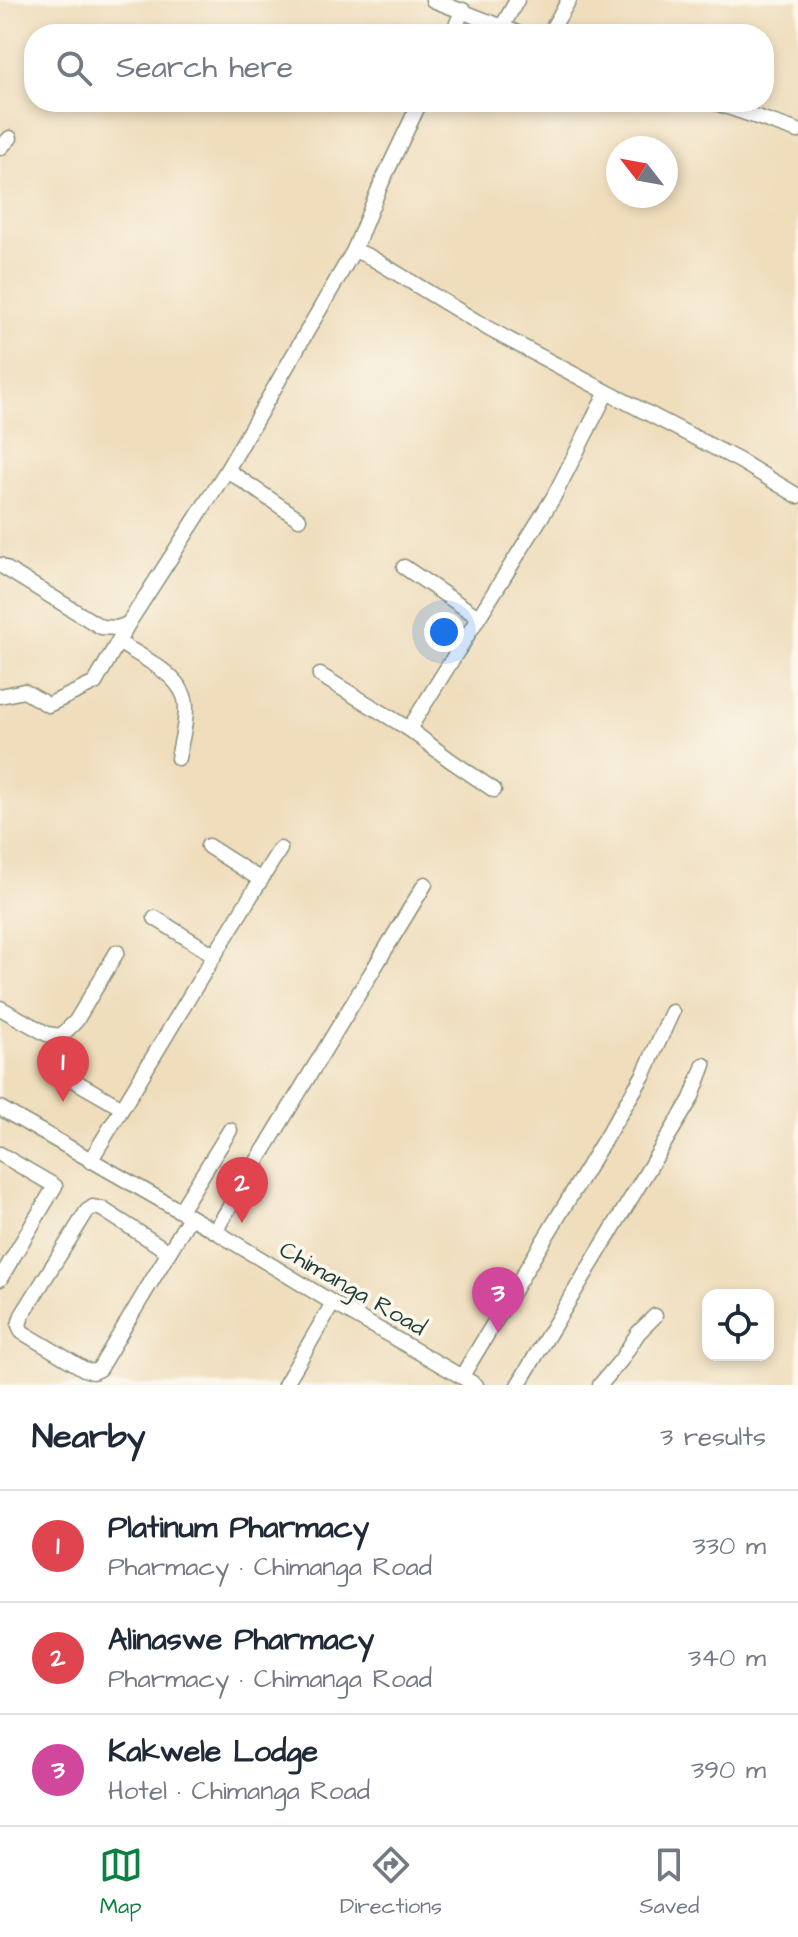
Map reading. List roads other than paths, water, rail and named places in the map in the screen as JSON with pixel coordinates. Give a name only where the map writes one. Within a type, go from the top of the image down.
[{"type":"street","points":[[433,0],[495,24]]},
{"type":"street","points":[[504,24],[517,0]]},
{"type":"street","points":[[555,24],[569,0]]},
{"type":"street","points":[[457,24],[463,10]]},
{"type":"street","points":[[0,696],[24,691],[45,704],[51,704],[95,683],[128,624],[227,470],[354,250],[415,112]]},
{"type":"street","points":[[742,112],[798,131]]},
{"type":"street","points":[[354,250],[489,329],[740,461],[798,496]]},
{"type":"street","points":[[409,729],[553,498],[607,392]]},
{"type":"street","points":[[227,470],[299,519]]},
{"type":"street","points":[[0,565],[101,627],[117,628],[128,624]]},
{"type":"street","points":[[404,567],[478,617]]},
{"type":"street","points":[[118,642],[171,676],[179,685],[187,706],[178,758]]},
{"type":"street","points":[[320,675],[409,729],[494,790]]},
{"type":"street","points":[[208,846],[261,880]]},
{"type":"street","points":[[90,1161],[280,849]]},
{"type":"street","points":[[215,1231],[425,884]]},
{"type":"street","points":[[155,918],[214,955]]},
{"type":"street","points":[[0,1008],[47,1034],[61,1036],[76,1021],[117,952]]},
{"type":"street","points":[[462,1376],[644,1074],[672,1012]]},
{"type":"street","points":[[518,1385],[691,1099],[704,1065]]},
{"type":"street","points":[[75,1081],[122,1108]]},
{"type":"street","name":"Chimanga Road","points":[[0,1108],[476,1385]]},
{"type":"street","points":[[169,1252],[102,1209],[93,1207],[87,1211],[22,1315],[19,1325],[22,1332],[84,1369],[93,1372],[99,1369],[169,1252],[185,1214],[230,1130]]},
{"type":"street","points":[[0,1154],[55,1186],[0,1279]]},
{"type":"street","points":[[285,1385],[333,1303]]},
{"type":"street","points":[[600,1385],[638,1333],[655,1316]]},
{"type":"place","name":"Platinum Pharmacy","points":[[63,1102]]},
{"type":"place","name":"Alinaswe Pharmacy","points":[[242,1223]]},
{"type":"place","name":"Kakwele Lodge","points":[[498,1333]]}]
